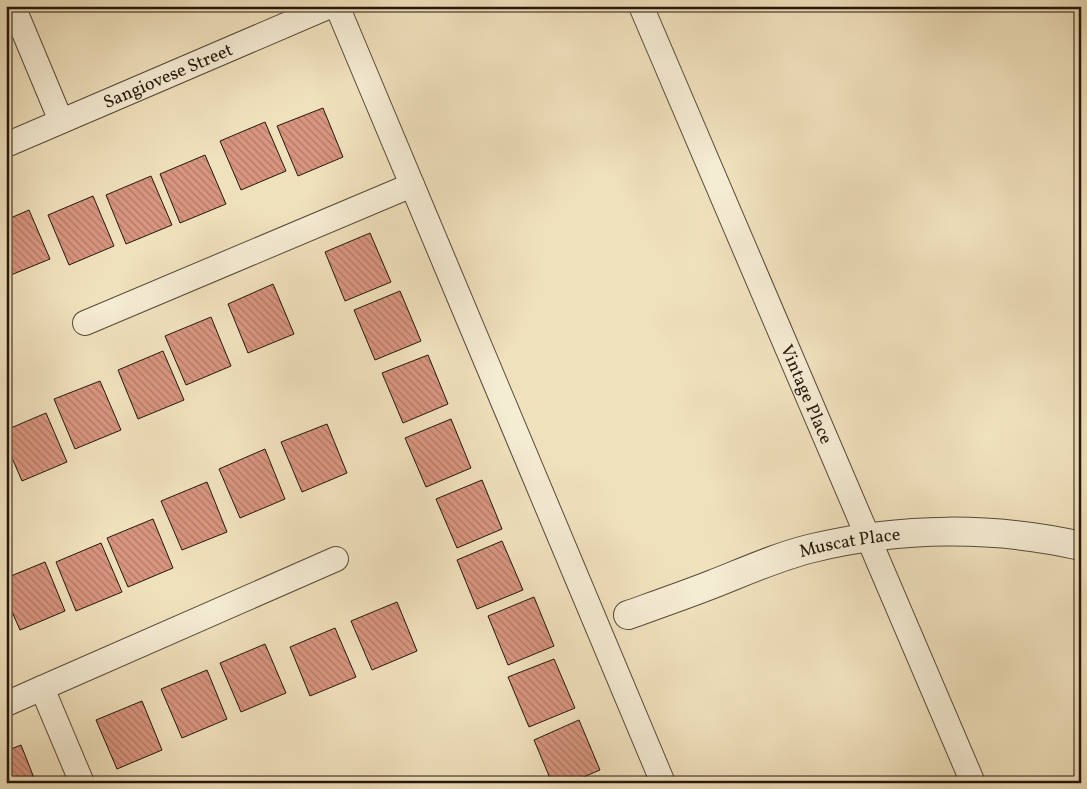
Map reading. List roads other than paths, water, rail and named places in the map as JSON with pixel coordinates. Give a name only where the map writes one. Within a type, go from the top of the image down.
[{"type":"street","points":[[13,6],[61,121]]},
{"type":"street","name":"Sangiovese Street","points":[[6,145],[330,6]]},
{"type":"street","points":[[337,6],[664,783]]},
{"type":"street","name":"Vintage Place","points":[[641,6],[973,783]]},
{"type":"street","points":[[85,323],[412,185]]},
{"type":"street","name":"Muscat Place","points":[[628,615],[779,558],[813,548],[868,538],[967,531],[1054,540],[1081,546]]},
{"type":"street","points":[[6,704],[336,559]]},
{"type":"street","points":[[42,688],[82,783]]}]
